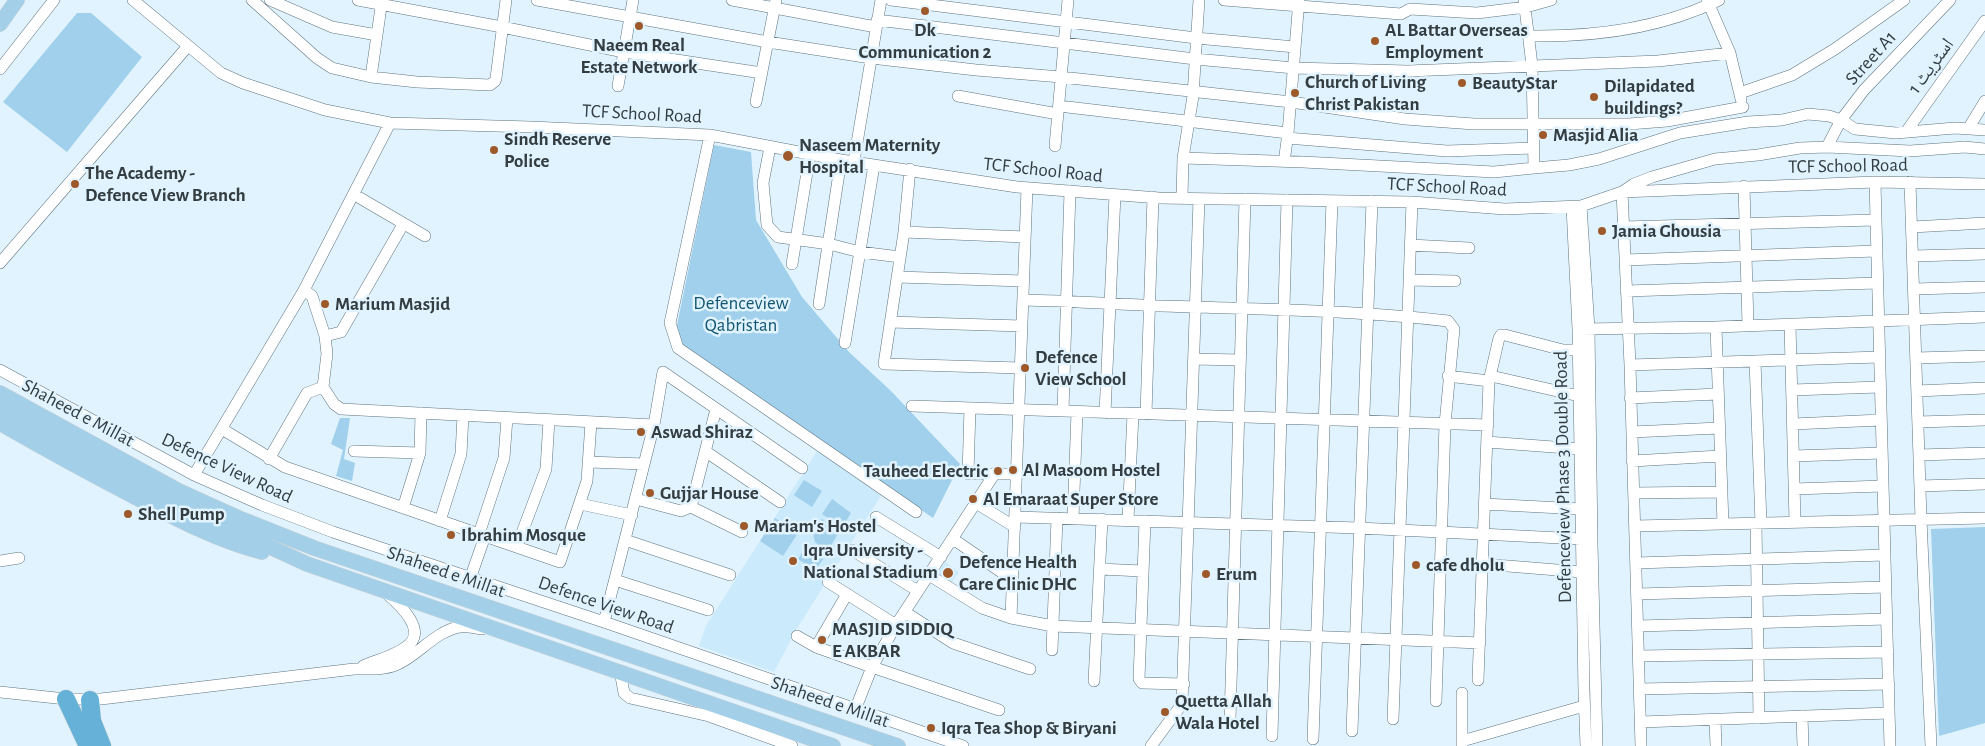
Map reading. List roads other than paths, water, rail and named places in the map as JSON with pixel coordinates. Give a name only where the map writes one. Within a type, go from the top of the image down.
[{"type":"highway","points":[[66,699],[88,746]]},
{"type":"highway","points":[[90,700],[92,721],[102,746]]},
{"type":"main road","points":[[0,24],[17,0]]},
{"type":"main road","name":"Shaheed e Millat","points":[[0,393],[179,491],[241,519],[314,548],[898,746]]},
{"type":"main road","name":"Shaheed e Millat","points":[[0,409],[175,503],[307,564],[833,746]]},
{"type":"main road","points":[[0,423],[66,461],[168,514],[243,547],[307,564]]},
{"type":"street","points":[[0,69],[54,0]]},
{"type":"street","name":"TCF School Road","points":[[133,0],[221,73],[243,83],[325,110],[390,124],[531,127],[710,135],[841,160],[854,158],[874,165],[1027,188],[1153,197],[1182,192],[1199,198],[1412,202],[1505,209],[1576,207],[1622,192],[1875,182],[1985,184]]},
{"type":"street","points":[[252,0],[316,58],[332,68],[371,77],[417,82],[493,84],[496,78],[506,0]]},
{"type":"street","points":[[270,0],[332,27],[377,35]]},
{"type":"street","points":[[358,0],[382,2],[624,52],[762,73]]},
{"type":"street","points":[[537,0],[768,42],[871,58],[1291,102],[1405,119],[1474,124],[1629,124],[1667,121],[1743,107]]},
{"type":"street","points":[[618,86],[633,0]]},
{"type":"street","points":[[732,0],[775,4],[877,24],[1294,68],[1408,71],[1658,61],[1730,53]]},
{"type":"street","points":[[854,158],[881,0]]},
{"type":"street","points":[[891,0],[1196,38],[1295,47]]},
{"type":"street","points":[[1055,146],[1068,0]]},
{"type":"street","points":[[1182,192],[1183,158],[1193,92],[1199,0]]},
{"type":"street","points":[[1224,0],[1299,3],[1401,14],[1411,5],[1477,13],[1525,3],[1551,0]]},
{"type":"street","points":[[1740,93],[1792,75],[1835,49],[1904,0]]},
{"type":"street","name":"Street A1","points":[[1827,147],[1841,120],[1864,90],[1950,0]]},
{"type":"street","points":[[371,77],[382,2]]},
{"type":"street","points":[[1529,36],[1558,37],[1627,30],[1664,22],[1712,2],[1730,53],[1748,122]]},
{"type":"street","points":[[1284,155],[1288,135],[1299,3]]},
{"type":"street","points":[[1525,3],[1532,65],[1534,168]]},
{"type":"street","points":[[756,102],[775,4]]},
{"type":"street","name":"اسٹریٹ 1","points":[[1906,132],[1985,21]]},
{"type":"street","points":[[0,263],[188,46]]},
{"type":"street","points":[[958,96],[1058,110],[1188,121],[1288,135],[1447,151],[1534,148]]},
{"type":"street","points":[[1968,129],[1985,101]]},
{"type":"street","points":[[1183,158],[1303,162],[1484,172],[1516,171],[1569,165],[1599,159],[1680,133],[1814,114],[1841,120],[1855,129],[1896,132],[1955,128],[1985,130]]},
{"type":"street","points":[[194,475],[304,290],[390,124]]},
{"type":"street","points":[[710,135],[670,323],[678,348],[916,512]]},
{"type":"street","points":[[1641,746],[1630,366],[1622,192],[1634,184],[1652,177],[1715,159],[1758,155],[1800,148],[1827,147],[1910,151],[1965,146],[1985,149]]},
{"type":"street","points":[[770,147],[763,184],[767,226],[778,237],[828,244],[860,252],[900,257]]},
{"type":"street","points":[[792,264],[810,154]]},
{"type":"street","points":[[819,304],[841,160]]},
{"type":"street","points":[[845,343],[874,165]]},
{"type":"street","points":[[910,169],[904,232],[884,364],[1021,368]]},
{"type":"street","points":[[1875,182],[1890,746]]},
{"type":"street","points":[[1910,182],[1920,519],[1931,746]]},
{"type":"street","points":[[1744,186],[1748,325]]},
{"type":"street","points":[[1011,618],[1018,474],[1027,188]]},
{"type":"street","points":[[1063,411],[1070,191]]},
{"type":"street","points":[[1105,413],[1115,195]]},
{"type":"street","points":[[1146,414],[1153,197]]},
{"type":"street","points":[[360,198],[425,236]]},
{"type":"street","points":[[1150,746],[1182,704],[1184,684],[1199,198]]},
{"type":"street","points":[[1230,720],[1245,199]]},
{"type":"street","points":[[1272,736],[1286,200]]},
{"type":"street","points":[[1313,738],[1332,201]]},
{"type":"street","points":[[1352,731],[1366,314],[1372,201]]},
{"type":"street","points":[[1393,719],[1412,202]]},
{"type":"street","name":"Defenceview Phase 3 Double Road","points":[[1576,207],[1583,329],[1578,350],[1583,402],[1580,449],[1582,572],[1587,586],[1584,706],[1586,746]]},
{"type":"street","points":[[1623,227],[1876,220]]},
{"type":"street","points":[[1912,227],[1985,223]]},
{"type":"street","points":[[325,336],[341,332],[401,228]]},
{"type":"street","points":[[904,232],[1025,237]]},
{"type":"street","points":[[1410,245],[1469,248]]},
{"type":"street","points":[[1625,260],[1876,251]]},
{"type":"street","points":[[1912,256],[1985,254]]},
{"type":"street","points":[[897,277],[1024,281]]},
{"type":"street","points":[[1409,280],[1455,281]]},
{"type":"street","points":[[1626,291],[1877,283]]},
{"type":"street","points":[[1914,289],[1985,287]]},
{"type":"street","points":[[304,290],[312,296],[325,336],[327,354],[322,387],[334,404],[341,409],[654,425]]},
{"type":"street","points":[[1023,300],[1283,309],[1408,316],[1448,321],[1452,324],[1454,329],[1448,376],[1445,424],[1436,702]]},
{"type":"street","points":[[1597,746],[1587,586],[1583,329],[1716,327],[1985,317]]},
{"type":"street","points":[[890,322],[1022,326]]},
{"type":"street","points":[[1790,324],[1795,522]]},
{"type":"street","points":[[1716,327],[1723,524]]},
{"type":"street","points":[[1478,680],[1490,378],[1501,335],[1563,350],[1578,350]]},
{"type":"street","points":[[1916,358],[1985,356]]},
{"type":"street","points":[[1630,366],[1880,357]]},
{"type":"street","points":[[1194,359],[1240,360]]},
{"type":"street","points":[[1755,361],[1758,523],[1758,686],[1760,718]]},
{"type":"street","name":"Defence View Road","points":[[0,370],[194,475],[262,505],[333,532],[604,622],[854,710],[963,746]]},
{"type":"street","points":[[604,622],[654,425],[663,372],[802,468]]},
{"type":"street","points":[[1448,376],[1490,378],[1583,402]]},
{"type":"street","points":[[269,459],[307,394],[322,387]]},
{"type":"street","points":[[1792,390],[1880,387]]},
{"type":"street","points":[[1917,390],[1985,388]]},
{"type":"street","points":[[1630,398],[1718,394]]},
{"type":"street","points":[[912,406],[1488,425]]},
{"type":"street","points":[[970,408],[968,474],[1018,474]]},
{"type":"street","points":[[691,507],[716,409]]},
{"type":"street","points":[[1073,518],[1077,412]]},
{"type":"street","points":[[402,508],[420,453],[421,413]]},
{"type":"street","points":[[1128,520],[1133,414]]},
{"type":"street","points":[[440,521],[461,454],[463,415]]},
{"type":"street","points":[[470,578],[504,458],[508,418]]},
{"type":"street","points":[[517,546],[546,469],[549,420]]},
{"type":"street","points":[[1792,424],[1881,420]]},
{"type":"street","points":[[1918,422],[1985,420]]},
{"type":"street","points":[[222,429],[284,467],[560,562],[588,482],[591,422]]},
{"type":"street","points":[[1632,432],[1719,428]]},
{"type":"street","points":[[1487,442],[1580,449]]},
{"type":"street","points":[[354,451],[420,453]]},
{"type":"street","points":[[705,451],[780,502]]},
{"type":"street","points":[[1793,456],[1882,453]]},
{"type":"street","points":[[1919,455],[1985,453]]},
{"type":"street","points":[[1632,461],[1720,456]]},
{"type":"street","points":[[589,462],[644,464]]},
{"type":"street","points":[[854,710],[872,667],[896,626],[995,474]]},
{"type":"street","points":[[1920,486],[1985,484]]},
{"type":"street","points":[[1794,488],[1883,486]]},
{"type":"street","points":[[1634,493],[1722,492]]},
{"type":"street","points":[[636,499],[681,511],[691,507],[742,532]]},
{"type":"street","points":[[580,504],[632,515]]},
{"type":"street","points":[[976,504],[1016,522],[1073,518],[1442,531],[1581,539]]},
{"type":"street","points":[[1484,504],[1581,509]]},
{"type":"street","points":[[876,517],[941,557]]},
{"type":"street","points":[[1052,650],[1057,518]]},
{"type":"street","points":[[1634,526],[1985,518]]},
{"type":"street","points":[[1094,681],[1102,519]]},
{"type":"street","points":[[1145,521],[1140,629],[1140,682],[1184,684]]},
{"type":"street","points":[[953,539],[1013,580]]},
{"type":"street","points":[[625,540],[730,575]]},
{"type":"street","points":[[852,550],[918,591]]},
{"type":"street","points":[[1636,563],[1885,555]]},
{"type":"street","points":[[0,561],[19,558]]},
{"type":"street","points":[[1483,564],[1582,572]]},
{"type":"street","points":[[1100,569],[1142,571]]},
{"type":"street","points":[[929,575],[982,608],[1011,618],[1053,626],[1480,643]]},
{"type":"street","points":[[615,580],[708,610]]},
{"type":"street","points":[[828,582],[896,626]]},
{"type":"street","points":[[1637,594],[1886,587]]},
{"type":"street","points":[[354,670],[408,647],[413,640],[415,632],[406,612],[380,590]]},
{"type":"street","points":[[816,647],[847,594]]},
{"type":"street","points":[[905,612],[953,643],[1030,670]]},
{"type":"street","points":[[1638,626],[1887,619]]},
{"type":"street","points":[[0,692],[90,700],[354,670],[395,665],[414,656],[443,632],[460,627],[501,631]]},
{"type":"street","points":[[797,636],[816,647],[999,710]]},
{"type":"street","points":[[1638,656],[1888,652]]},
{"type":"street","points":[[620,671],[624,693],[635,700],[667,705],[708,716],[792,746]]},
{"type":"street","points":[[1640,689],[1889,684]]},
{"type":"street","points":[[1462,693],[1462,743],[1584,706]]},
{"type":"street","points":[[1641,722],[1889,713]]},
{"type":"street","points":[[1802,716],[1803,746]]},
{"type":"street","points":[[1715,720],[1716,746]]},
{"type":"place","name":"Dk Communication 2","points":[[925,11]]},
{"type":"place","name":"Naeem Real Estate Network","points":[[639,26]]},
{"type":"place","name":"AL Battar Overseas Employment","points":[[1375,41]]},
{"type":"place","name":"BeautyStar","points":[[1462,83]]},
{"type":"place","name":"Church of Living Christ Pakistan","points":[[1295,93]]},
{"type":"place","name":"Dilapidated buildings?","points":[[1594,97]]},
{"type":"place","name":"Masjid Alia","points":[[1543,135]]},
{"type":"place","name":"Sindh Reserve Police","points":[[494,150]]},
{"type":"place","name":"Naseem Maternity Hospital","points":[[788,156]]},
{"type":"place","name":"The Academy - Defence View Branch","points":[[75,184]]},
{"type":"place","name":"Jamia Ghousia","points":[[1602,231]]},
{"type":"place","name":"Marium Masjid","points":[[325,304]]},
{"type":"place","name":"Defence View School","points":[[1025,368]]},
{"type":"place","name":"Aswad Shiraz","points":[[641,432]]},
{"type":"place","name":"Al Masoom Hostel","points":[[1013,470]]},
{"type":"place","name":"Tauheed Electric","points":[[998,471]]},
{"type":"place","name":"Gujjar House","points":[[650,493]]},
{"type":"place","name":"Al Emaraat Super Store","points":[[973,499]]},
{"type":"place","name":"Shell Pump","points":[[128,514]]},
{"type":"place","name":"Mariam's Hostel","points":[[744,526]]},
{"type":"place","name":"Ibrahim Mosque","points":[[451,535]]},
{"type":"place","name":"Iqra University - National Stadium","points":[[793,561]]},
{"type":"place","name":"cafe dholu","points":[[1416,565]]},
{"type":"place","name":"Defence Health Care Clinic DHC","points":[[948,573]]},
{"type":"place","name":"Erum","points":[[1206,574]]},
{"type":"place","name":"MASJID SIDDIQ E AKBAR","points":[[822,640]]},
{"type":"place","name":"Quetta Allah Wala Hotel","points":[[1165,712]]},
{"type":"place","name":"Iqra Tea Shop & Biryani","points":[[931,728]]},
{"type":"park label","name":"Defenceview Qabristan","points":[[741,314]]}]
